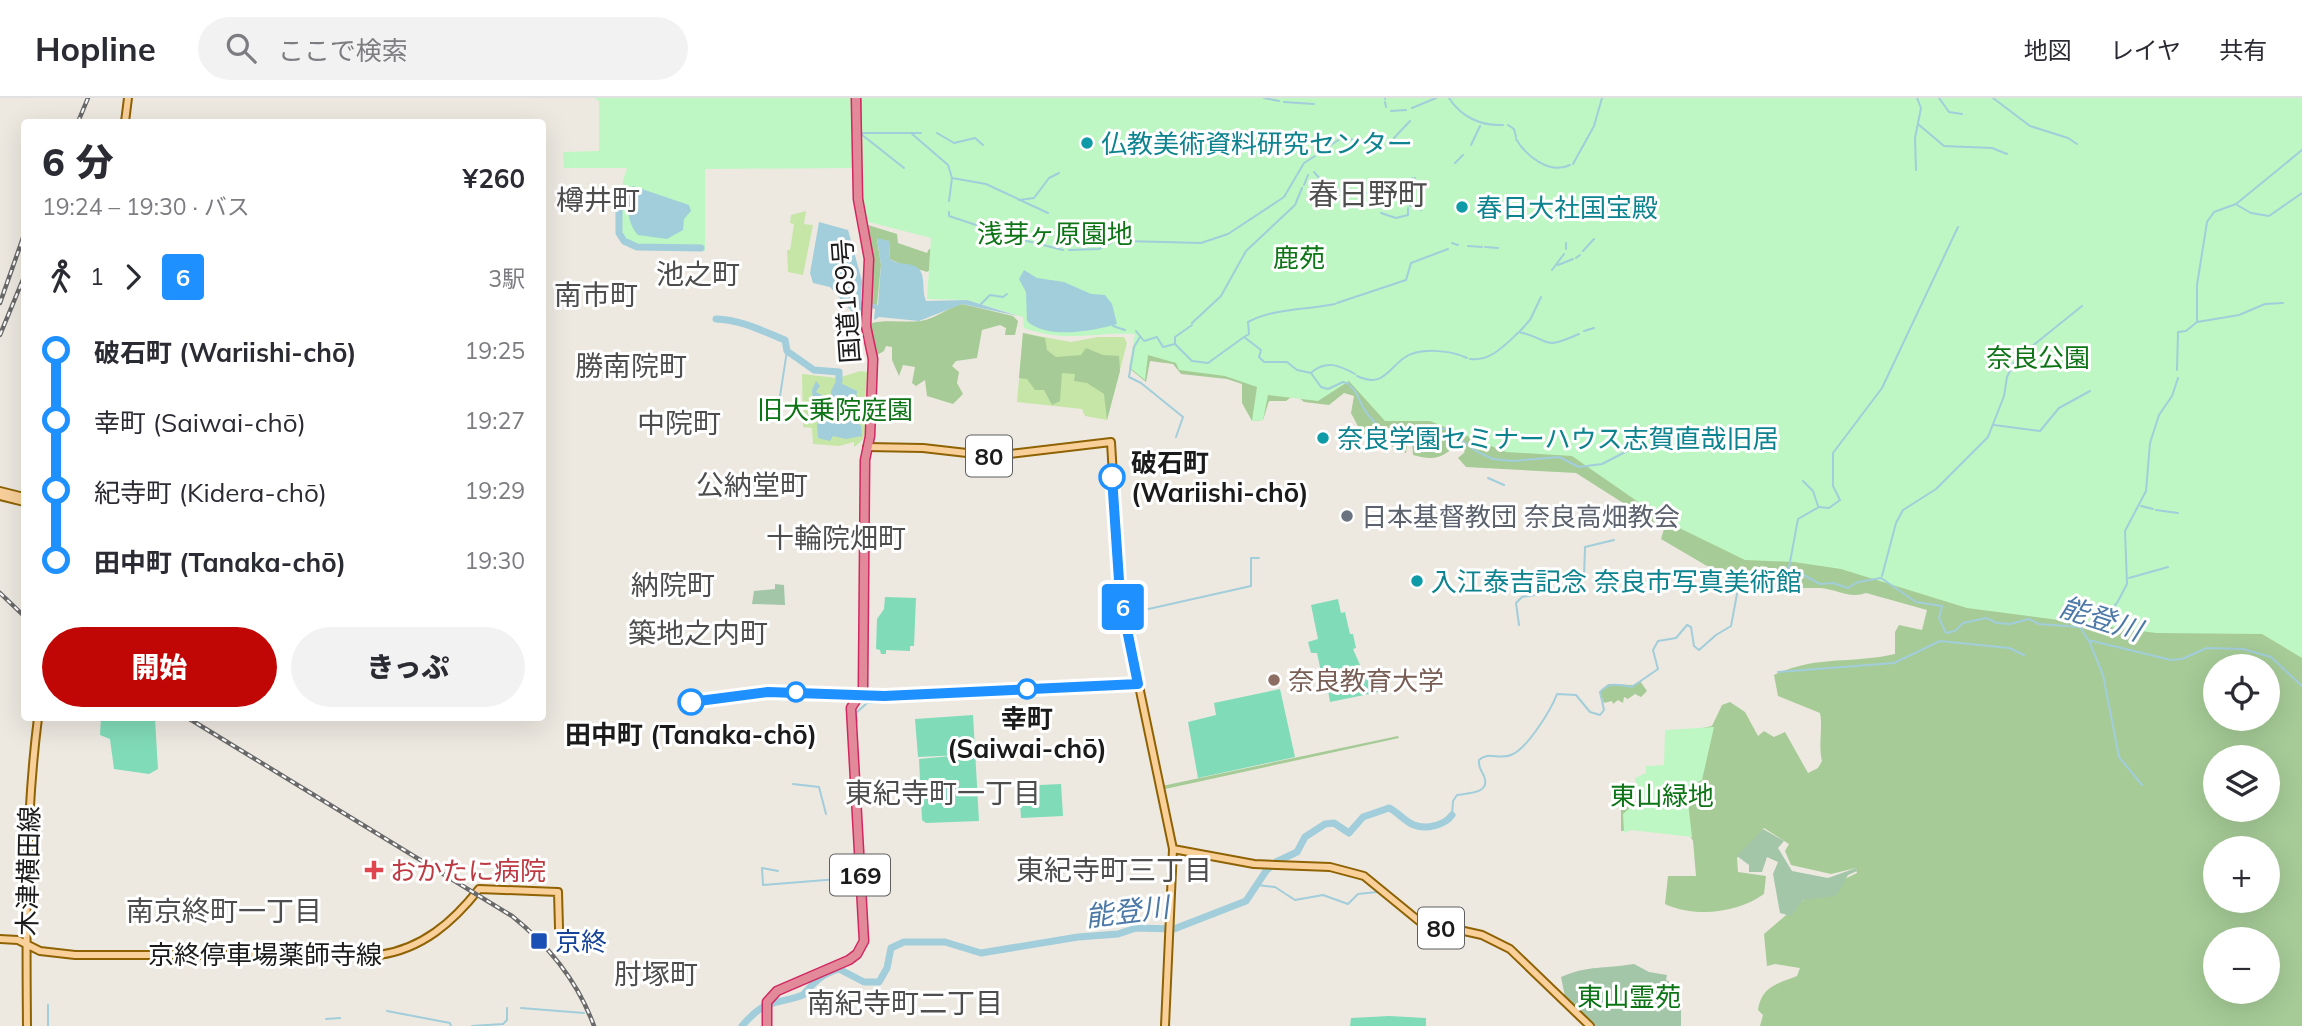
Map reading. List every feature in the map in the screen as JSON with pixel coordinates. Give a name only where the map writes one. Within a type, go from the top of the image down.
[{"type":"highway","name":"国道169号","points":[[767,1026],[767,1007],[777,991],[849,960],[863,944],[850,708],[863,689],[863,542],[873,359],[866,326],[869,259],[858,199],[856,98]]},
{"type":"main road","points":[[125,119],[128,98]]},
{"type":"main road","name":"80","points":[[867,447],[993,456],[1111,442],[1120,595],[1173,849],[1271,865],[1349,871],[1374,882],[1419,921],[1494,939],[1510,949],[1590,1026]]},
{"type":"main road","points":[[0,491],[21,496]]},
{"type":"main road","points":[[0,496],[21,501]]},
{"type":"main road","name":"木津横田線","points":[[27,1026],[30,785],[38,721]]},
{"type":"main road","points":[[1165,1026],[1173,849]]},
{"type":"main road","name":"京終停車場薬師寺線","points":[[0,939],[18,940],[40,951],[75,955],[379,955],[408,948],[433,935],[479,889],[558,892],[559,928]]},
{"type":"green space","name":"奈良公園","points":[[594,98],[2302,98],[2302,658],[2262,634],[2156,633],[1967,608],[1841,569],[1794,562],[1745,560],[1667,522],[1572,456],[1506,452],[1430,421],[1385,421],[1349,381],[1318,401],[1268,395],[1263,420],[1252,421],[1257,387],[1225,376],[1179,370],[1176,363],[1148,355],[1145,380],[1129,367],[1135,334],[1053,335],[1024,328],[1023,317],[967,300],[927,299],[931,238],[865,221],[860,168],[705,169],[705,251],[658,250],[632,246],[619,236],[618,229],[618,207],[622,208],[623,180],[627,168],[564,168],[563,152],[599,151],[599,101]]},
{"type":"green space","name":"奈良公園","points":[[1417,98],[2302,98],[2302,1026],[1760,1026],[1763,1015],[1758,1010],[1763,996],[1777,984],[1797,976],[1800,968],[1775,964],[1767,966],[1764,934],[1807,897],[1857,873],[1856,868],[1831,874],[1791,865],[1785,851],[1789,844],[1764,828],[1737,858],[1738,872],[1766,876],[1764,894],[1742,906],[1729,909],[1703,912],[1677,908],[1665,904],[1668,876],[1696,876],[1693,841],[1689,834],[1643,829],[1621,831],[1621,809],[1652,786],[1693,730],[1712,726],[1722,705],[1730,702],[1745,712],[1758,736],[1764,731],[1774,737],[1785,732],[1808,773],[1818,768],[1822,761],[1820,713],[1778,696],[1774,675],[1820,662],[1895,654],[1895,632],[1899,625],[1922,630],[1927,610],[1866,593],[1849,594],[1820,588],[1775,591],[1763,584],[1707,566],[1661,539],[1664,529],[1576,473],[1466,467],[1458,458],[1465,452],[1458,443],[1443,455],[1427,458],[1413,455],[1412,439],[1408,437],[1406,453],[1361,432],[1351,413],[1354,396],[1344,393],[1329,405],[1304,402],[1295,394],[1286,401],[1269,401],[1263,420],[1252,421],[1242,403],[1242,384],[1227,379],[1181,374],[1173,364],[1150,361],[1146,382],[1129,368],[1137,330]]},
{"type":"green space","points":[[806,211],[804,224],[813,225],[803,275],[788,272],[787,250],[790,250],[794,224],[790,223],[791,215]]},
{"type":"green space","points":[[868,225],[897,234],[898,243],[927,253],[929,249],[939,250],[934,267],[927,272],[890,259],[889,241],[877,239],[881,265],[877,305],[870,304],[873,257]]},
{"type":"green space","points":[[962,304],[1013,316],[1018,321],[1015,335],[1005,335],[1006,328],[1000,325],[982,330],[977,358],[956,361],[952,366],[959,372],[957,383],[963,394],[953,404],[927,396],[925,380],[916,386],[912,383],[915,367],[903,365],[899,376],[892,360],[892,347],[886,346],[884,351],[877,355],[868,324],[921,321]]},
{"type":"green space","points":[[1023,333],[1071,342],[1098,337],[1124,337],[1127,343],[1107,420],[1085,416],[1082,409],[1017,402]]},
{"type":"green space","points":[[1023,333],[1045,338],[1047,350],[1056,357],[1081,355],[1086,348],[1103,355],[1119,356],[1120,371],[1107,420],[1104,394],[1087,383],[1074,381],[1075,374],[1062,373],[1060,401],[1052,405],[1044,390],[1035,390],[1027,379],[1019,378]]},
{"type":"green space","name":"旧大乗院庭園","points":[[860,371],[867,372],[866,429],[860,443],[854,447],[854,442],[839,446],[813,444],[812,428],[803,427],[802,374],[838,378]]},
{"type":"green space","points":[[775,584],[784,585],[785,605],[752,604],[754,591],[775,589]]},
{"type":"green space","points":[[885,597],[916,598],[914,646],[910,646],[910,651],[886,650],[886,654],[881,654],[880,650],[876,649],[877,619],[884,609]]},
{"type":"green space","points":[[1338,599],[1341,613],[1345,612],[1350,634],[1353,634],[1356,648],[1353,649],[1360,665],[1321,672],[1317,653],[1311,653],[1308,642],[1318,639],[1311,605]]},
{"type":"green space","points":[[1375,670],[1379,692],[1330,702],[1326,679]]},
{"type":"green space","points":[[1640,681],[1647,691],[1641,697],[1635,694],[1628,699],[1624,697],[1623,703],[1618,700],[1613,704],[1612,701],[1604,703],[1600,692],[1608,684],[1633,685]]},
{"type":"green space","points":[[1280,689],[1295,757],[1198,778],[1188,722],[1216,715],[1214,703]]},
{"type":"green space","points":[[973,715],[979,821],[926,823],[922,820],[919,759],[961,755],[918,757],[915,719]]},
{"type":"green space","points":[[101,721],[155,721],[158,769],[149,774],[114,769],[110,739],[100,735]]},
{"type":"green space","name":"東山緑地","points":[[1714,727],[1702,780],[1694,784],[1688,802],[1692,837],[1631,830],[1624,833],[1623,814],[1636,802],[1635,778],[1646,773],[1646,766],[1664,765],[1665,730]]},
{"type":"green space","points":[[1398,736],[1399,738],[1165,789],[1162,786]]},
{"type":"green space","points":[[1061,784],[1063,816],[1021,818],[1019,786]]},
{"type":"green space","points":[[1763,829],[1784,841],[1778,848],[1792,871],[1828,878],[1856,868],[1857,871],[1848,875],[1836,896],[1803,900],[1791,916],[1780,913],[1773,874],[1778,862],[1767,857],[1762,872],[1749,872],[1749,865],[1737,856]]},
{"type":"green space","name":"東山霊苑","points":[[1634,964],[1649,972],[1667,975],[1666,980],[1681,988],[1681,1026],[1594,1026],[1566,1001],[1561,977],[1588,969]]},
{"type":"green space","points":[[1351,1018],[1426,1018],[1426,1026],[1350,1026]]},
{"type":"water","points":[[633,186],[689,205],[691,211],[684,219],[683,230],[667,239],[638,235],[630,220],[628,208],[628,190]]},
{"type":"water","points":[[819,222],[848,230],[862,281],[861,301],[878,305],[881,265],[877,238],[889,241],[890,259],[918,268],[922,275],[926,301],[967,300],[1018,316],[962,304],[919,321],[879,317],[874,320],[875,309],[863,306],[860,315],[855,315],[830,287],[813,283],[810,273]]},
{"type":"water","points":[[1024,270],[1037,278],[1064,282],[1091,294],[1105,295],[1112,304],[1117,324],[1070,332],[1036,327],[1027,321],[1026,292],[1019,279]]},
{"type":"water","points":[[816,381],[820,386],[816,392],[822,395],[822,404],[827,411],[830,411],[831,391],[836,381],[857,391],[854,418],[861,426],[862,436],[846,439],[833,436],[830,441],[818,438],[817,424],[831,413],[824,412],[819,405],[814,414],[816,403],[813,402],[812,390]]},
{"type":"waterway","points":[[861,98],[861,128]]},
{"type":"waterway","points":[[1264,98],[1279,101]]},
{"type":"waterway","points":[[1412,108],[1436,98]]},
{"type":"waterway","points":[[1449,98],[1459,110],[1472,119],[1503,125]]},
{"type":"waterway","points":[[1573,164],[1594,126],[1602,98]]},
{"type":"waterway","points":[[1916,170],[1915,138],[1921,108],[1917,98]]},
{"type":"waterway","points":[[1939,98],[1949,112],[1962,114]]},
{"type":"waterway","points":[[1993,98],[2030,126],[2068,138],[2077,144]]},
{"type":"waterway","points":[[1284,102],[1314,104]]},
{"type":"waterway","points":[[1385,102],[1386,107]]},
{"type":"waterway","points":[[1391,111],[1406,110]]},
{"type":"waterway","points":[[1394,138],[1410,121]]},
{"type":"waterway","points":[[1918,124],[1944,146],[1992,148],[2007,154]]},
{"type":"waterway","points":[[1508,125],[1514,129],[1516,137]]},
{"type":"waterway","points":[[1471,145],[1480,126]]},
{"type":"waterway","points":[[861,133],[921,133]]},
{"type":"waterway","points":[[911,133],[948,165],[952,178],[949,201]]},
{"type":"waterway","points":[[937,133],[954,143],[975,138],[983,145]]},
{"type":"waterway","points":[[861,134],[904,168]]},
{"type":"waterway","points":[[1317,154],[1340,139],[1347,139]]},
{"type":"waterway","points":[[1349,139],[1362,142]]},
{"type":"waterway","points":[[1516,139],[1526,152],[1547,166],[1555,168],[1570,165]]},
{"type":"waterway","points":[[2177,370],[2178,332],[2186,331],[2197,322],[2197,285],[2207,222],[2214,212],[2236,204],[2302,150]]},
{"type":"waterway","points":[[1455,163],[1463,155]]},
{"type":"waterway","points":[[1124,241],[1201,243],[1228,234],[1284,197],[1304,163],[1315,156]]},
{"type":"waterway","points":[[1314,172],[1323,182],[1341,191],[1367,193]]},
{"type":"waterway","points":[[1019,200],[1034,198],[1049,178],[1059,173]]},
{"type":"waterway","points":[[1304,185],[1308,175]]},
{"type":"waterway","points":[[952,178],[986,184],[1048,213]]},
{"type":"waterway","points":[[1405,180],[1415,178]]},
{"type":"waterway","points":[[1369,193],[1400,186],[1404,181]]},
{"type":"waterway","points":[[1192,323],[1221,296],[1246,251],[1295,205],[1302,188]]},
{"type":"waterway","points":[[2237,205],[2251,213],[2269,216],[2302,193]]},
{"type":"waterway","points":[[1410,206],[1414,205]]},
{"type":"waterway","points":[[1415,205],[1421,210]]},
{"type":"waterway","points":[[1381,213],[1396,218],[1408,215],[1408,208]]},
{"type":"waterway","points":[[619,209],[619,233],[624,241],[637,247],[701,248]]},
{"type":"waterway","points":[[949,212],[949,216],[1000,233]]},
{"type":"waterway","points":[[1788,573],[1798,519],[1819,507],[1829,508],[1840,500],[1833,486],[1833,453],[1882,388],[1958,227]]},
{"type":"waterway","points":[[1007,236],[1063,250]]},
{"type":"waterway","points":[[1583,251],[1594,239]]},
{"type":"waterway","points":[[1069,250],[1099,249],[1112,242]]},
{"type":"waterway","points":[[1452,243],[1458,245]]},
{"type":"waterway","points":[[1566,243],[1566,249]]},
{"type":"waterway","points":[[1468,246],[1482,247]]},
{"type":"waterway","points":[[1485,247],[1498,248]]},
{"type":"waterway","points":[[1337,303],[1406,280],[1411,263],[1448,249]]},
{"type":"waterway","points":[[1552,270],[1564,254]]},
{"type":"waterway","points":[[1576,258],[1580,255]]},
{"type":"waterway","points":[[1558,265],[1573,259]]},
{"type":"waterway","points":[[980,305],[990,295],[1003,297],[1007,294]]},
{"type":"waterway","points":[[1520,331],[1530,320],[1541,297]]},
{"type":"waterway","points":[[2197,322],[2239,315],[2265,304],[2283,303]]},
{"type":"waterway","points":[[1244,337],[1249,334],[1248,322],[1258,317],[1335,304]]},
{"type":"waterway","points":[[1882,576],[1896,523],[1903,510],[1936,489],[1988,437],[2015,360],[2082,306]]},
{"type":"waterway","points":[[716,319],[743,324],[785,340],[787,351],[814,370],[839,372],[839,381]]},
{"type":"waterway","points":[[1175,343],[1175,337],[1192,325]]},
{"type":"waterway","points":[[1113,326],[1125,330]]},
{"type":"waterway","points":[[1584,331],[1594,328]]},
{"type":"waterway","points":[[1136,331],[1144,341],[1157,337],[1163,347],[1175,344],[1192,361],[1208,363],[1244,337],[1261,350],[1259,357],[1264,362],[1287,362],[1297,370],[1311,373],[1321,387],[1328,389],[1343,382],[1349,384]]},
{"type":"waterway","points":[[1470,359],[1491,355],[1519,332],[1552,343],[1579,334]]},
{"type":"waterway","points":[[1140,337],[1134,347],[1129,377],[1141,383],[1183,417],[1176,437]]},
{"type":"waterway","points":[[780,396],[787,351]]},
{"type":"waterway","points":[[1357,376],[1379,379],[1404,358],[1418,352],[1444,352],[1467,358]]},
{"type":"waterway","points":[[1312,372],[1322,366],[1333,365],[1355,374]]},
{"type":"waterway","points":[[2080,627],[2101,620],[2117,603],[2127,584],[2125,531],[2146,491],[2150,443],[2159,415],[2172,396],[2178,378]]},
{"type":"waterway","points":[[1350,386],[1370,417],[1382,428],[1396,432],[1420,425],[1444,429]]},
{"type":"waterway","points":[[1994,425],[2040,431],[2059,408],[2090,391]]},
{"type":"waterway","points":[[1447,430],[1476,451],[1493,459],[1513,461],[1559,457],[1579,467],[1602,464],[1635,447]]},
{"type":"waterway","points":[[1488,478],[1504,485]]},
{"type":"waterway","points":[[1803,481],[1813,491],[1818,506]]},
{"type":"waterway","points":[[2141,506],[2153,509]]},
{"type":"waterway","points":[[2156,510],[2178,513]]},
{"type":"waterway","points":[[1519,625],[1516,603],[1522,597],[1540,594],[1549,585],[1560,580],[1584,579],[1585,547],[1614,540]]},
{"type":"waterway","points":[[1144,610],[1251,586],[1251,558],[1259,558]]},
{"type":"waterway","points":[[2129,578],[2168,567]]},
{"type":"waterway","name":"能登川","points":[[1452,815],[1453,801],[1457,795],[1477,792],[1484,786],[1479,760],[1486,756],[1507,756],[1517,751],[1538,728],[1557,694],[1576,695],[1590,712],[1600,715],[1604,710],[1600,692],[1607,686],[1632,687],[1658,669],[1653,650],[1658,641],[1676,638],[1687,625],[1691,627],[1694,646],[1699,650],[1731,626],[1737,594],[1747,577],[1767,582],[1780,591],[1789,575],[1796,571],[1820,584],[1833,583],[1848,588],[1858,582],[1881,578],[1916,602],[1942,606],[1939,618],[1946,633],[1955,631],[1963,623],[1986,618],[1997,623],[2010,624],[2029,619],[2039,624],[2080,627],[2088,640],[2171,660],[2182,659],[2207,648],[2243,649],[2271,657],[2302,686]]},
{"type":"waterway","points":[[1778,672],[1894,663],[1940,641],[2009,648],[2024,655]]},
{"type":"waterway","points":[[2089,641],[2103,675],[2119,757],[2142,785]]},
{"type":"waterway","points":[[857,722],[856,713],[867,703],[890,702]]},
{"type":"waterway","points":[[793,784],[819,787],[826,814]]},
{"type":"waterway","name":"能登川","points":[[742,1026],[764,1006],[803,995],[819,979],[839,969],[864,982],[879,982],[887,968],[891,948],[904,942],[945,942],[981,953],[1078,937],[1118,934],[1136,928],[1174,929],[1246,901],[1266,871],[1276,862],[1297,852],[1305,837],[1325,824],[1334,823],[1349,833],[1363,817],[1389,808],[1408,822],[1419,826],[1440,824],[1452,815]]},
{"type":"waterway","points":[[778,871],[762,868],[763,885],[851,878]]},
{"type":"waterway","points":[[1257,885],[1275,887],[1295,900],[1323,895],[1348,904],[1358,894],[1377,892]]},
{"type":"waterway","points":[[48,1005],[48,1026]]},
{"type":"waterway","points":[[472,1026],[503,1024],[507,1020],[507,1008]]},
{"type":"waterway","points":[[521,1008],[584,1013]]},
{"type":"waterway","points":[[387,1011],[450,1023],[451,1026]]},
{"type":"waterway","points":[[326,1019],[340,1018]]},
{"type":"railway","points":[[79,119],[88,98]]},
{"type":"railway","points":[[0,303],[21,244]]},
{"type":"railway","points":[[0,335],[21,284]]},
{"type":"railway","points":[[0,593],[21,613]]},
{"type":"railway","points":[[193,721],[512,916],[538,939],[561,965],[580,994],[594,1026]]},
{"type":"bus line","name":"6","points":[[691,702],[768,692],[884,696],[1138,684],[1120,595],[1112,477]]},
{"type":"place","name":"仏教美術資料研究センター","points":[[1087,143]]},
{"type":"place","name":"春日大社国宝殿","points":[[1462,207]]},
{"type":"place","name":"奈良学園セミナーハウス志賀直哉旧居","points":[[1323,438]]},
{"type":"place","name":"破石町 (Wariishi-chō)","points":[[1112,477]]},
{"type":"place","name":"日本基督教団 奈良高畑教会","points":[[1347,516]]},
{"type":"place","name":"入江泰吉記念 奈良市写真美術館","points":[[1417,581]]},
{"type":"place","name":"奈良教育大学","points":[[1274,680]]},
{"type":"place","name":"幸町 (Saiwai-chō)","points":[[1027,689]]},
{"type":"place","name":"田中町 (Tanaka-chō)","points":[[691,702]]},
{"type":"place","name":"おかたに病院","points":[[374,870]]},
{"type":"place","name":"京終","points":[[539,941]]},
{"type":"district","name":"春日野町","points":[[1368,194]]},
{"type":"district","name":"樽井町","points":[[598,199]]},
{"type":"district","name":"池之町","points":[[698,273]]},
{"type":"district","name":"南市町","points":[[596,294]]},
{"type":"district","name":"勝南院町","points":[[631,365]]},
{"type":"district","name":"中院町","points":[[679,422]]},
{"type":"district","name":"公納堂町","points":[[752,484]]},
{"type":"district","name":"十輪院畑町","points":[[836,537]]},
{"type":"district","name":"納院町","points":[[673,584]]},
{"type":"district","name":"築地之内町","points":[[698,632]]},
{"type":"district","name":"東紀寺町一丁目","points":[[943,792]]},
{"type":"district","name":"東紀寺町三丁目","points":[[1114,869]]},
{"type":"district","name":"南京終町一丁目","points":[[224,910]]},
{"type":"district","name":"肘塚町","points":[[656,973]]},
{"type":"district","name":"南紀寺町二丁目","points":[[905,1002]]},
{"type":"park label","name":"浅芽ヶ原園地","points":[[1055,233]]},
{"type":"park label","name":"鹿苑","points":[[1299,257]]}]
